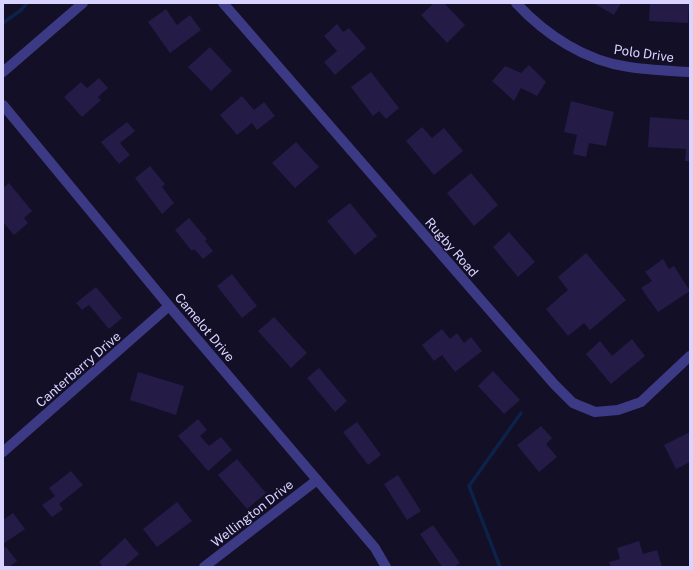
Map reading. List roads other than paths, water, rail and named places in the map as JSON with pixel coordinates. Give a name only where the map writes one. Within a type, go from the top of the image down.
[{"type":"street","points":[[3,72],[83,3]]},
{"type":"street","name":"Rugby Road","points":[[223,3],[554,384],[573,403],[595,412],[618,410],[641,402],[690,356]]},
{"type":"street","name":"Polo Drive","points":[[516,3],[539,25],[559,40],[580,52],[627,67],[690,72]]},
{"type":"street","name":"Camelot Drive","points":[[3,105],[169,306],[375,548],[386,567]]},
{"type":"street","name":"Canterberry Drive","points":[[4,448],[169,306]]},
{"type":"street","name":"Wellington Drive","points":[[204,567],[317,480]]},
{"type":"waterway","points":[[3,23],[21,10],[27,3]]},
{"type":"waterway","points":[[500,567],[469,486],[521,413]]}]
